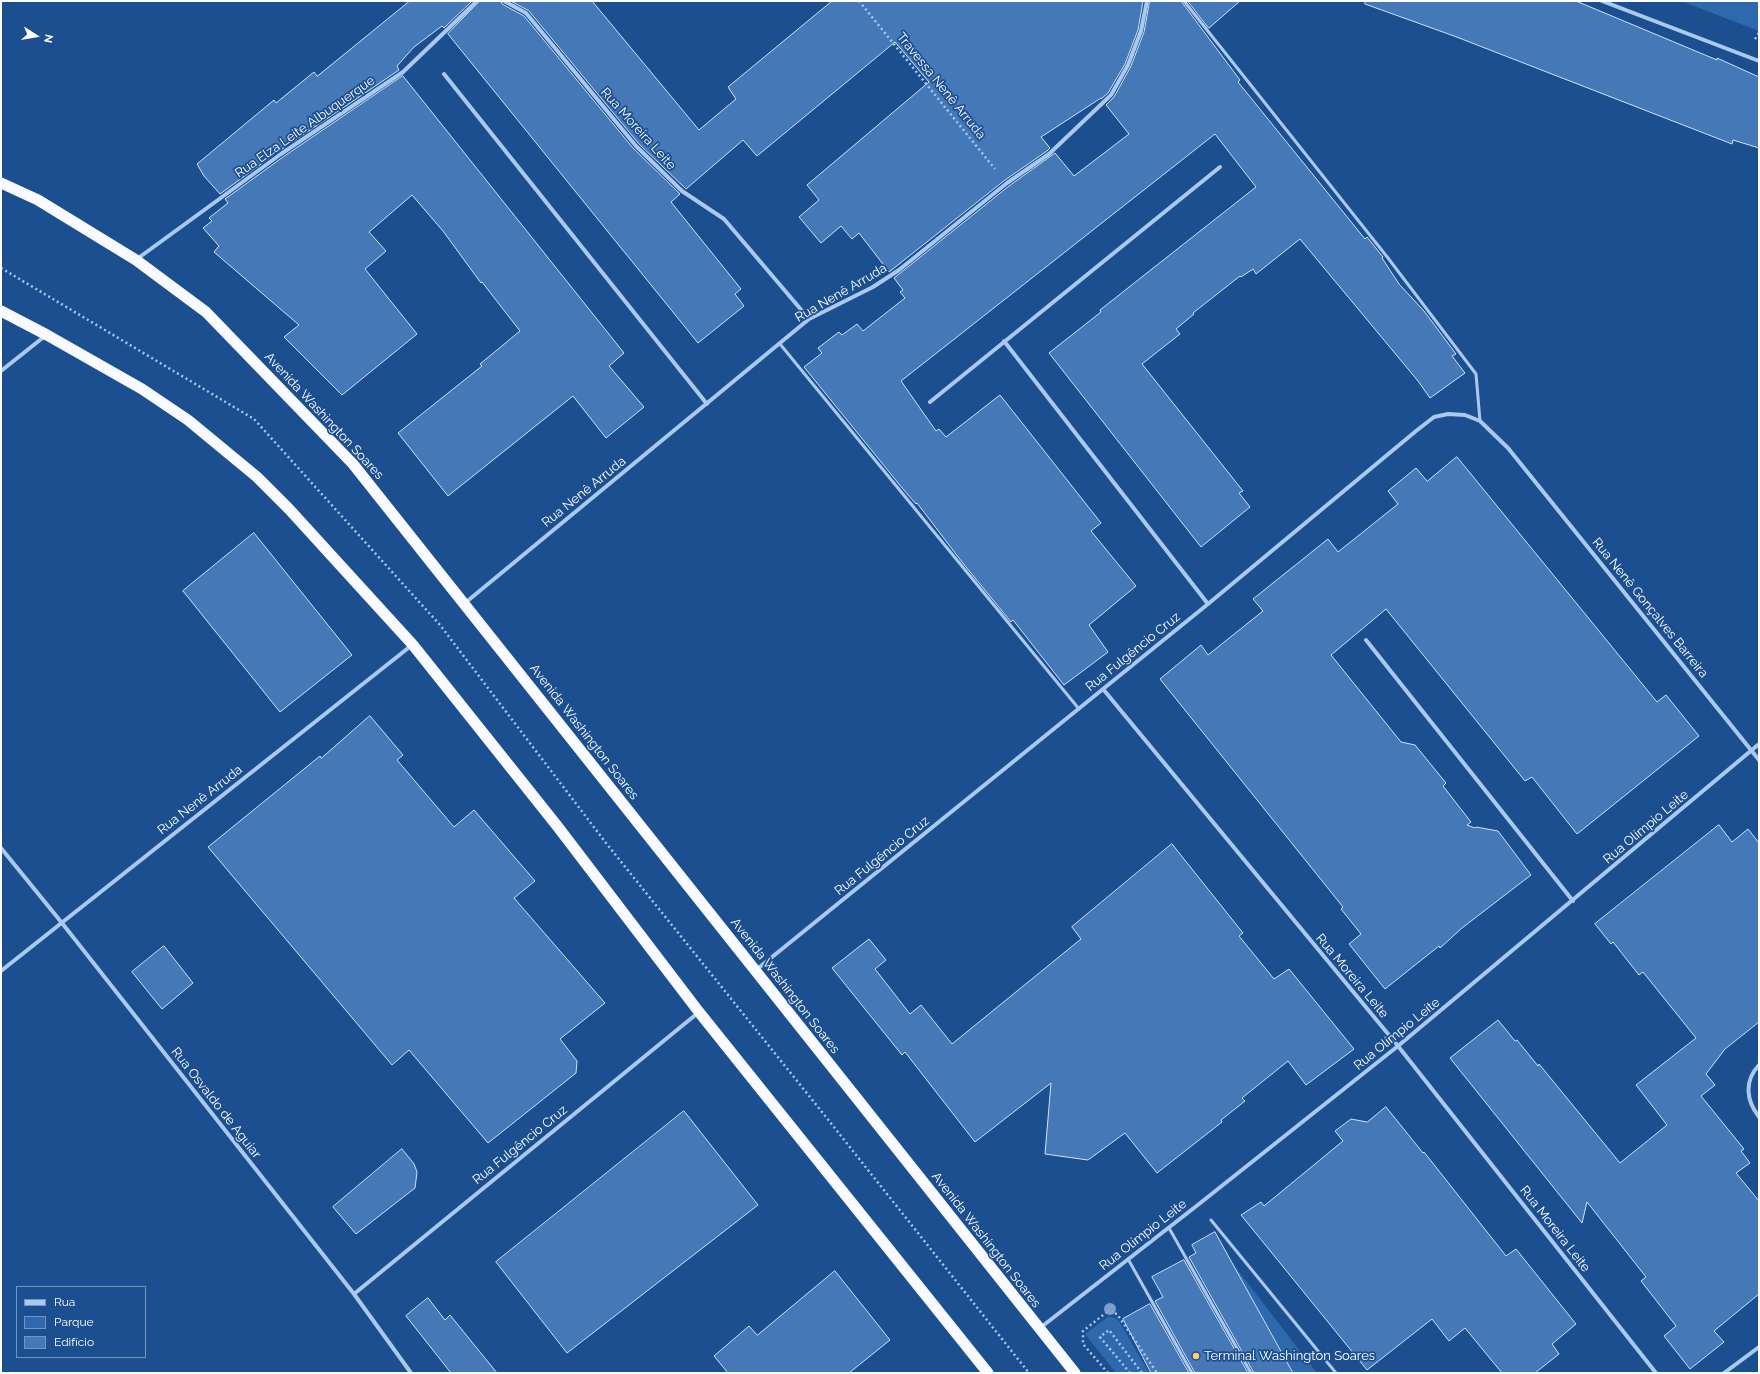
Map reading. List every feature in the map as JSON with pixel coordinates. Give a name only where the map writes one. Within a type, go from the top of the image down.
[{"type":"highway","name":"Avenida Washington Soares","points":[[1,183],[38,200],[136,260],[206,312],[353,464],[465,603],[755,971],[1075,1373]]},
{"type":"highway","points":[[1,311],[47,334],[142,389],[188,420],[257,477],[288,509],[412,644],[558,828],[699,1012],[988,1373]]},
{"type":"street","name":"Rua Elza Leite Albuquerque","points":[[136,260],[281,154],[403,72],[477,1]]},
{"type":"street","name":"Rua Moreira Leite","points":[[504,1],[526,13],[636,146],[682,191],[724,219],[809,319]]},
{"type":"street","name":"Rua Nenê Arruda","points":[[465,603],[809,319],[873,287],[899,270],[1007,183],[1049,154],[1111,95],[1128,65],[1141,31],[1147,1]]},
{"type":"street","points":[[1602,1],[1759,61]]},
{"type":"street","points":[[444,74],[707,404]]},
{"type":"street","points":[[930,402],[1220,167]]},
{"type":"street","points":[[1,370],[47,334]]},
{"type":"street","points":[[1004,341],[1208,604]]},
{"type":"street","name":"Rua Fulgêncio Cruz","points":[[755,971],[1208,604],[1434,418],[1448,414],[1465,415],[1480,421],[1508,448],[1525,469]]},
{"type":"street","name":"Rua Nenê Gonçalves Barreira","points":[[1525,469],[1759,760]]},
{"type":"street","points":[[1366,640],[1573,901]]},
{"type":"street","name":"Rua Nenê Arruda","points":[[1,971],[412,644]]},
{"type":"street","name":"Rua Moreira Leite","points":[[1103,689],[1398,1046],[1656,1373]]},
{"type":"street","name":"Rua Olímpio Leite","points":[[1039,1329],[1398,1046],[1759,744]]},
{"type":"street","name":"Rua Osvaldo de Aguiar","points":[[1,848],[62,923],[354,1294],[411,1373]]},
{"type":"street","name":"Rua Fulgêncio Cruz","points":[[354,1294],[699,1012]]},
{"type":"street","points":[[1759,1065],[1753,1072],[1748,1083],[1748,1096],[1752,1107],[1759,1117]]},
{"type":"street","points":[[1724,1373],[1759,1347]]},
{"type":"lane","points":[[1184,1],[1383,252],[1476,374],[1480,421]]},
{"type":"lane","points":[[780,344],[1079,709]]},
{"type":"lane","points":[[1211,1220],[1336,1373]]},
{"type":"lane","points":[[1169,1228],[1250,1373]]},
{"type":"lane","points":[[1128,1259],[1192,1373]]},
{"type":"path","name":"Travessa Nenê Arruda","points":[[859,1],[1007,183]]},
{"type":"path","points":[[1108,1373],[1083,1344],[1083,1331],[1107,1312],[1117,1314],[1157,1373]]},
{"type":"path","points":[[1130,1373],[1100,1337],[1109,1330],[1142,1373]]},
{"type":"green space","points":[[1681,1],[1759,1],[1759,31]]},
{"type":"green space","points":[[1233,1264],[1317,1373],[1287,1373],[1292,1370]]},
{"type":"green space","points":[[1109,1316],[1119,1321],[1149,1373],[1116,1373],[1085,1334]]},
{"type":"building","points":[[410,1],[472,1],[444,28],[442,26],[414,47],[397,66],[399,70],[279,151],[220,194],[204,176],[197,164],[274,100],[276,103],[314,72],[317,76]]},
{"type":"building","points":[[480,1],[501,1],[502,4],[524,16],[633,148],[680,194],[671,202],[741,289],[735,294],[744,306],[698,343],[448,34]]},
{"type":"building","points":[[511,1],[592,1],[699,130],[736,99],[728,87],[832,1],[1143,1],[1138,30],[1125,64],[1108,93],[1041,137],[1050,148],[1047,151],[1005,180],[889,272],[859,233],[852,239],[841,226],[821,243],[799,217],[819,200],[807,185],[929,82],[895,42],[757,156],[743,140],[686,189],[639,144],[529,11]]},
{"type":"building","points":[[1150,1],[1181,1],[1240,80],[1238,82],[1365,239],[1367,237],[1383,257],[1382,258],[1399,284],[1424,311],[1456,354],[1452,356],[1465,373],[1430,398],[1418,381],[1300,239],[1256,274],[1253,269],[1241,277],[1240,276],[1193,313],[1194,314],[1176,329],[1180,334],[1142,364],[1243,491],[1239,493],[1250,507],[1201,547],[1049,353],[1101,312],[1100,310],[1256,187],[1215,134],[901,381],[936,431],[939,429],[946,437],[1000,395],[1101,523],[1091,531],[1136,586],[1089,625],[1108,652],[1064,685],[1013,620],[1011,622],[962,562],[917,503],[916,504],[903,489],[804,367],[822,353],[818,348],[839,332],[842,335],[857,324],[863,331],[905,298],[900,292],[903,290],[894,278],[1009,186],[1055,153],[1074,176],[1129,134],[1106,105],[1114,97],[1131,66],[1144,32]]},
{"type":"building","points":[[1188,1],[1240,1],[1209,28]]},
{"type":"building","points":[[1366,1],[1576,1],[1717,60],[1717,58],[1759,77],[1759,148],[1733,140],[1732,144],[1454,36],[1365,4]]},
{"type":"building","points":[[403,76],[624,353],[609,366],[644,407],[606,438],[573,396],[448,496],[398,433],[482,366],[480,364],[520,331],[482,282],[481,283],[443,231],[412,195],[369,232],[386,251],[365,269],[417,334],[342,395],[284,337],[299,325],[214,252],[219,246],[203,228],[212,221],[209,218],[228,203],[225,199],[283,157]]},
{"type":"building","points":[[1457,457],[1657,702],[1666,695],[1699,736],[1577,834],[1532,777],[1525,781],[1386,609],[1331,655],[1401,742],[1415,745],[1446,783],[1443,786],[1471,822],[1467,825],[1475,828],[1498,831],[1531,875],[1462,928],[1440,948],[1439,946],[1385,989],[1349,944],[1361,934],[1341,909],[1343,907],[1160,679],[1201,645],[1208,655],[1263,611],[1253,599],[1328,539],[1338,552],[1398,504],[1388,491],[1416,468],[1427,481]]},
{"type":"building","points":[[254,533],[352,655],[280,712],[183,591]]},
{"type":"building","points":[[370,716],[403,755],[397,760],[454,827],[474,810],[535,881],[514,898],[605,1003],[560,1039],[577,1061],[576,1073],[488,1143],[409,1050],[392,1065],[208,847],[320,756],[321,758]]},
{"type":"building","points":[[1719,825],[1732,842],[1748,829],[1759,843],[1759,1022],[1725,1049],[1706,1074],[1715,1085],[1701,1096],[1744,1149],[1741,1151],[1750,1163],[1736,1173],[1759,1201],[1759,1294],[1714,1331],[1724,1342],[1690,1369],[1664,1336],[1676,1326],[1641,1281],[1646,1277],[1587,1202],[1582,1223],[1450,1058],[1498,1020],[1515,1041],[1517,1040],[1538,1066],[1539,1064],[1620,1163],[1667,1125],[1636,1085],[1696,1038],[1643,972],[1639,975],[1613,942],[1611,944],[1595,924]]},
{"type":"building","points":[[1172,844],[1243,933],[1239,936],[1274,979],[1289,969],[1354,1049],[1306,1085],[1288,1061],[1242,1098],[1245,1101],[1221,1120],[1222,1122],[1157,1173],[1125,1133],[1088,1160],[1045,1154],[1051,1083],[975,1142],[905,1052],[902,1055],[832,968],[869,939],[886,960],[875,969],[910,1014],[921,1005],[952,1044],[1081,939],[1072,927]]},
{"type":"building","points":[[164,946],[193,983],[162,1009],[132,972]]},
{"type":"building","points":[[1386,1107],[1423,1153],[1424,1152],[1506,1256],[1516,1249],[1576,1324],[1552,1344],[1559,1354],[1535,1373],[1502,1373],[1465,1328],[1449,1341],[1432,1319],[1367,1370],[1241,1215],[1261,1202],[1264,1206],[1343,1141],[1335,1131],[1351,1119],[1367,1122]]},
{"type":"building","points":[[684,1111],[758,1205],[567,1353],[496,1262]]},
{"type":"building","points":[[402,1149],[414,1164],[417,1172],[415,1188],[356,1234],[333,1207]]},
{"type":"building","points":[[1215,1232],[1293,1373],[1254,1373],[1189,1257],[1196,1253],[1192,1245]]},
{"type":"building","points":[[1184,1260],[1248,1373],[1195,1373],[1155,1301],[1163,1297],[1152,1277]]},
{"type":"building","points":[[835,1271],[890,1340],[849,1373],[728,1373],[714,1356],[749,1326],[757,1335]]},
{"type":"building","points":[[428,1298],[445,1320],[450,1315],[497,1373],[451,1373],[406,1316]]},
{"type":"building","points":[[1150,1304],[1189,1373],[1151,1373],[1123,1319]]},
{"type":"place","name":"Terminal Washington Soares","points":[[1196,1356]]}]
